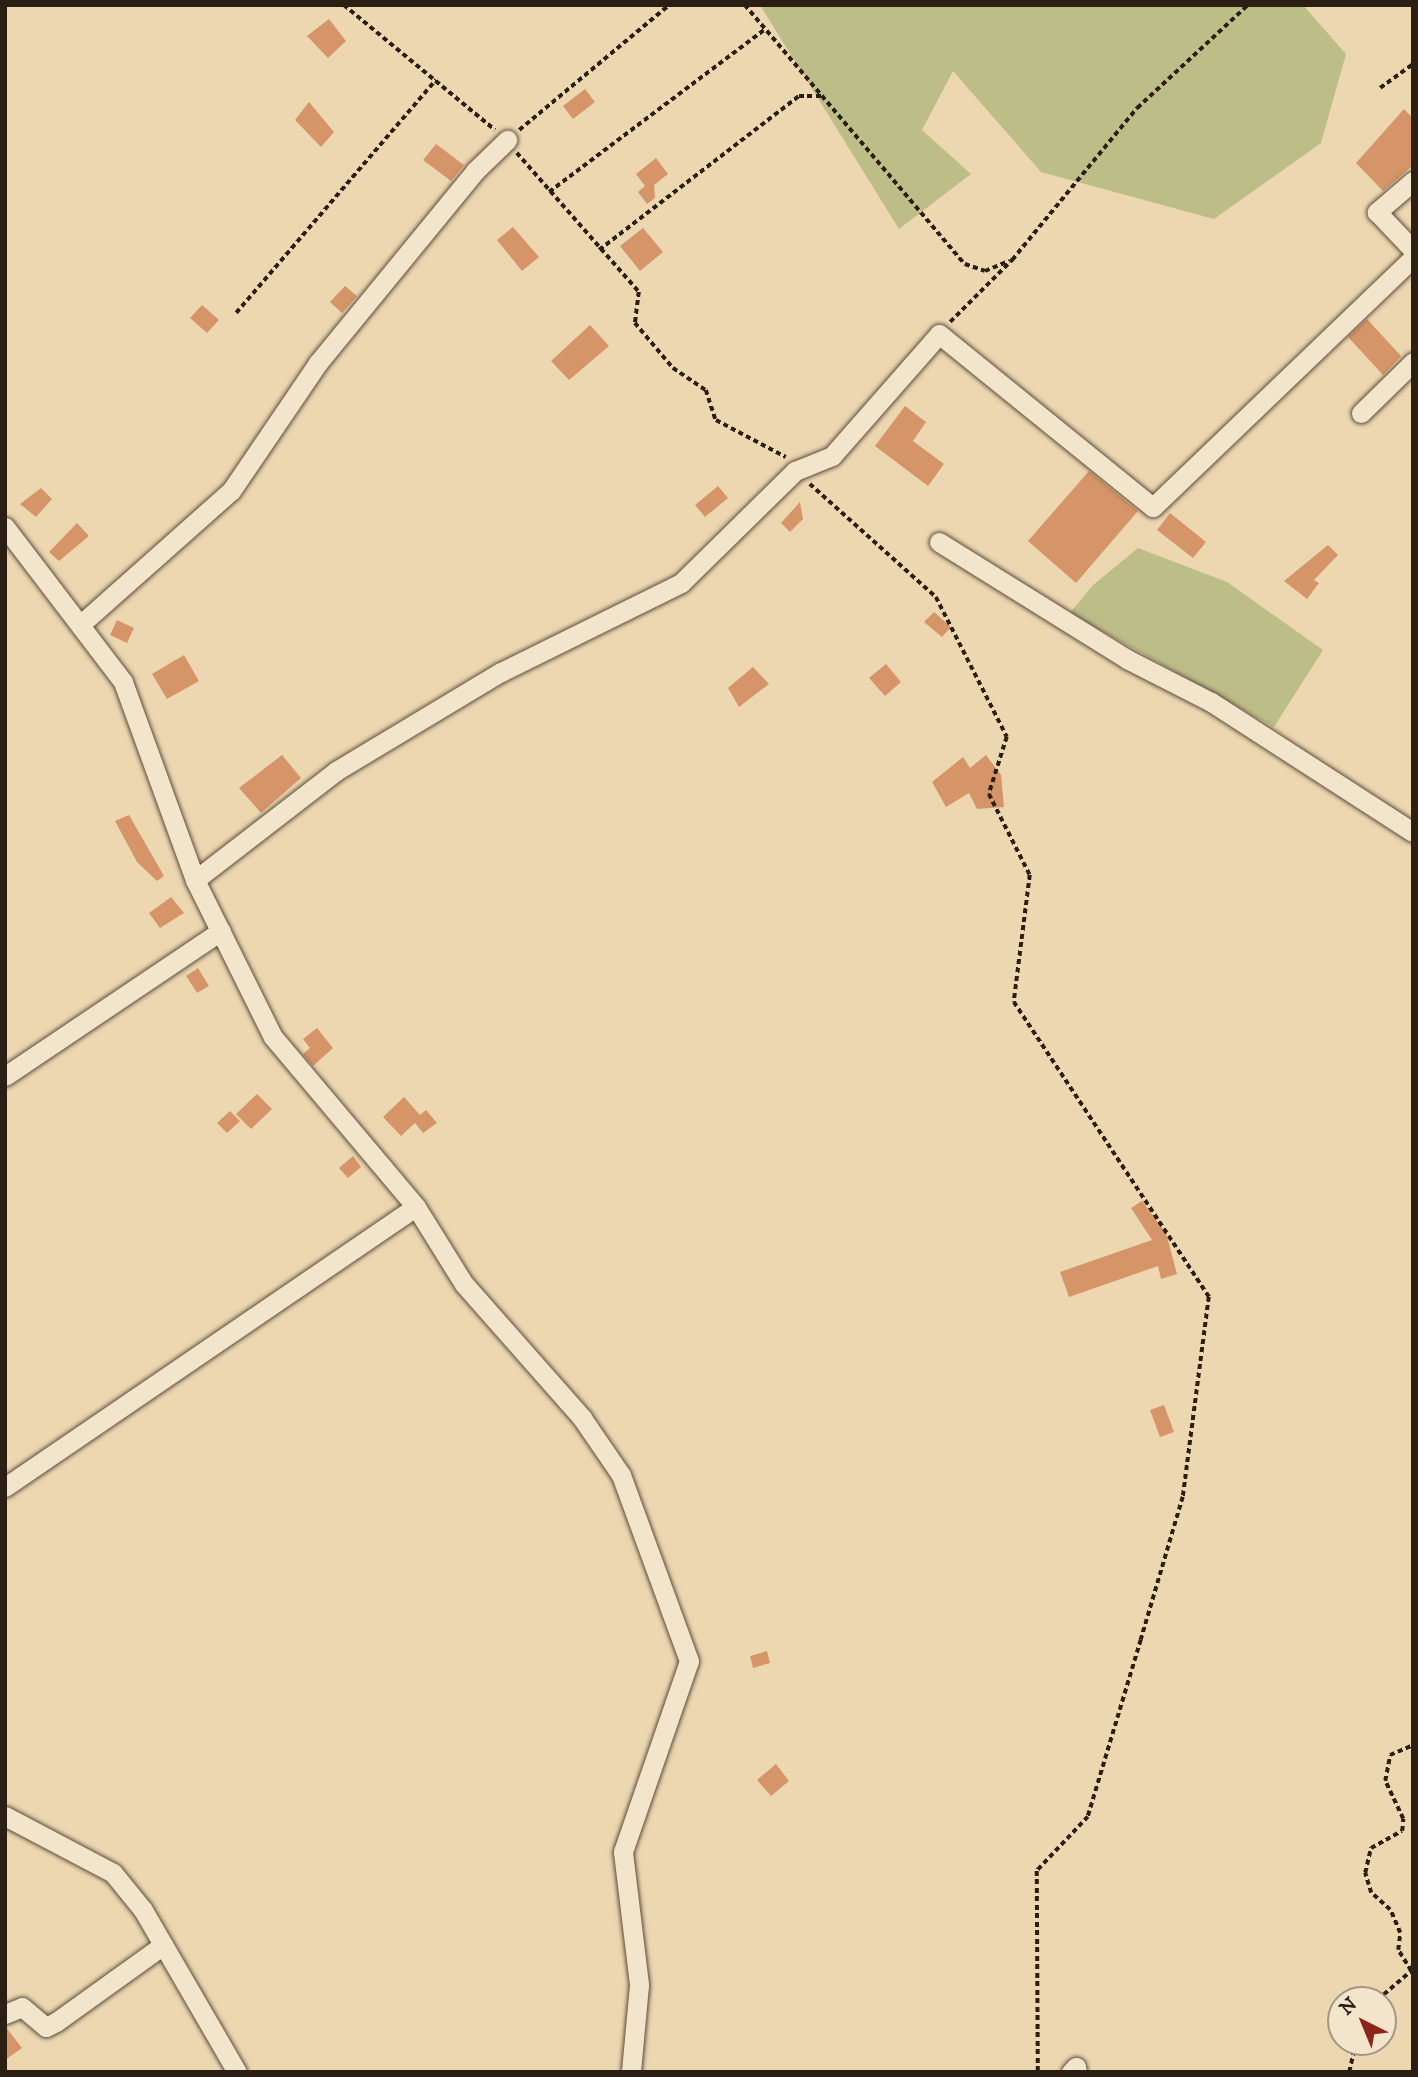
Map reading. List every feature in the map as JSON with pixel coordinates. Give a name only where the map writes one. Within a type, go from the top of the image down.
[{"type":"street","points":[[81,624],[232,491],[318,363],[475,170],[507,140]]},
{"type":"street","points":[[1413,181],[1377,212],[1413,250]]},
{"type":"street","points":[[195,880],[360,757],[501,672],[681,583],[795,471],[813,460],[832,456],[939,334],[1153,507],[1413,258]]},
{"type":"street","points":[[1361,413],[1413,362]]},
{"type":"street","points":[[5,527],[124,682],[195,880],[273,1037],[416,1207],[464,1284],[582,1418],[621,1475],[689,1661],[623,1852],[639,1986],[631,2072]]},
{"type":"street","points":[[939,542],[1127,659],[1211,702],[1413,832]]},
{"type":"street","points":[[5,1076],[221,931]]},
{"type":"street","points":[[5,1487],[416,1207]]},
{"type":"street","points":[[5,1816],[113,1873],[163,1945],[237,2072]]},
{"type":"street","points":[[5,2014],[22,2007],[46,2026],[56,2022],[163,1945]]},
{"type":"street","points":[[1071,2072],[1076,2067],[1077,2072]]},
{"type":"path","points":[[344,5],[507,140],[599,250],[639,292],[635,323],[673,368],[706,390],[716,420],[782,456],[813,460]]},
{"type":"path","points":[[507,140],[669,5]]},
{"type":"path","points":[[745,5],[965,264],[985,271],[1012,260]]},
{"type":"path","points":[[939,334],[1012,260],[1137,108],[1248,5]]},
{"type":"path","points":[[549,192],[766,29]]},
{"type":"path","points":[[1380,88],[1413,64]]},
{"type":"path","points":[[236,313],[436,80]]},
{"type":"path","points":[[599,250],[799,96],[822,96]]},
{"type":"path","points":[[795,471],[936,597],[1007,737],[989,794],[1030,875],[1014,1002],[1209,1297],[1183,1497],[1141,1640],[1088,1816],[1037,1871],[1038,2072]]},
{"type":"path","points":[[1394,1986],[1411,1972],[1398,1950],[1400,1933],[1390,1910],[1371,1893],[1365,1873],[1371,1848],[1402,1831],[1403,1819],[1385,1781],[1390,1755],[1413,1745]]},
{"type":"green space","points":[[760,5],[1303,5],[1346,54],[1321,143],[1214,219],[1041,172],[953,71],[922,130],[971,174],[899,229]]},
{"type":"green space","points":[[1138,548],[1227,582],[1323,650],[1274,727],[1070,613],[1092,586]]},
{"type":"building","points":[[329,19],[346,41],[328,58],[307,36]]},
{"type":"building","points":[[585,89],[595,102],[573,119],[563,106]]},
{"type":"building","points":[[309,102],[334,132],[321,147],[295,120]]},
{"type":"building","points":[[1404,109],[1413,118],[1413,165],[1383,191],[1356,163]]},
{"type":"building","points":[[436,144],[464,165],[451,181],[423,160]]},
{"type":"building","points":[[656,158],[668,174],[654,185],[655,198],[647,204],[638,192],[645,186],[636,174]]},
{"type":"building","points":[[513,227],[539,257],[522,271],[497,240]]},
{"type":"building","points":[[643,228],[663,252],[640,271],[620,246]]},
{"type":"building","points":[[345,286],[357,296],[342,313],[330,302]]},
{"type":"building","points":[[202,305],[219,320],[207,333],[190,318]]},
{"type":"building","points":[[1367,319],[1401,356],[1383,375],[1348,337]]},
{"type":"building","points":[[590,325],[609,346],[569,380],[551,361]]},
{"type":"building","points":[[905,406],[926,422],[913,441],[944,464],[928,486],[875,446]]},
{"type":"building","points":[[1089,471],[1138,511],[1076,583],[1028,541]]},
{"type":"building","points":[[718,486],[728,498],[705,517],[695,505]]},
{"type":"building","points":[[41,488],[52,499],[36,517],[20,504]]},
{"type":"building","points":[[800,502],[803,519],[790,532],[781,523]]},
{"type":"building","points":[[1170,513],[1206,542],[1193,558],[1157,530]]},
{"type":"building","points":[[77,523],[89,536],[59,561],[49,552]]},
{"type":"building","points":[[1328,545],[1338,555],[1314,580],[1319,583],[1307,599],[1284,581]]},
{"type":"building","points":[[934,612],[951,627],[942,637],[924,622]]},
{"type":"building","points":[[117,620],[134,628],[127,643],[110,635]]},
{"type":"building","points":[[184,655],[199,681],[167,699],[152,674]]},
{"type":"building","points":[[886,664],[901,682],[885,696],[869,678]]},
{"type":"building","points":[[753,667],[769,684],[739,707],[728,688]]},
{"type":"building","points":[[282,755],[301,778],[261,813],[239,788]]},
{"type":"building","points":[[986,755],[1001,775],[1004,807],[977,809],[969,793],[946,807],[932,782],[963,757],[970,768]]},
{"type":"building","points":[[129,815],[164,876],[157,881],[137,862],[115,821]]},
{"type":"building","points":[[171,897],[184,913],[160,928],[149,913]]},
{"type":"building","points":[[198,968],[209,986],[197,993],[186,976]]},
{"type":"building","points":[[317,1028],[333,1048],[313,1066],[303,1054],[310,1048],[303,1039]]},
{"type":"building","points":[[257,1094],[272,1109],[251,1129],[236,1114]]},
{"type":"building","points":[[404,1097],[420,1115],[426,1110],[437,1123],[423,1133],[415,1123],[401,1136],[383,1117]]},
{"type":"building","points":[[230,1111],[240,1121],[227,1133],[217,1123]]},
{"type":"building","points":[[353,1156],[361,1167],[348,1178],[339,1168]]},
{"type":"building","points":[[1142,1201],[1166,1233],[1177,1274],[1161,1279],[1158,1266],[1069,1297],[1060,1272],[1152,1240],[1131,1208]]},
{"type":"building","points":[[1164,1405],[1174,1432],[1160,1437],[1150,1410]]},
{"type":"building","points":[[767,1651],[770,1663],[753,1668],[750,1656]]},
{"type":"building","points":[[776,1764],[789,1781],[771,1796],[757,1780]]},
{"type":"building","points":[[5,2026],[22,2048],[5,2060]]}]
